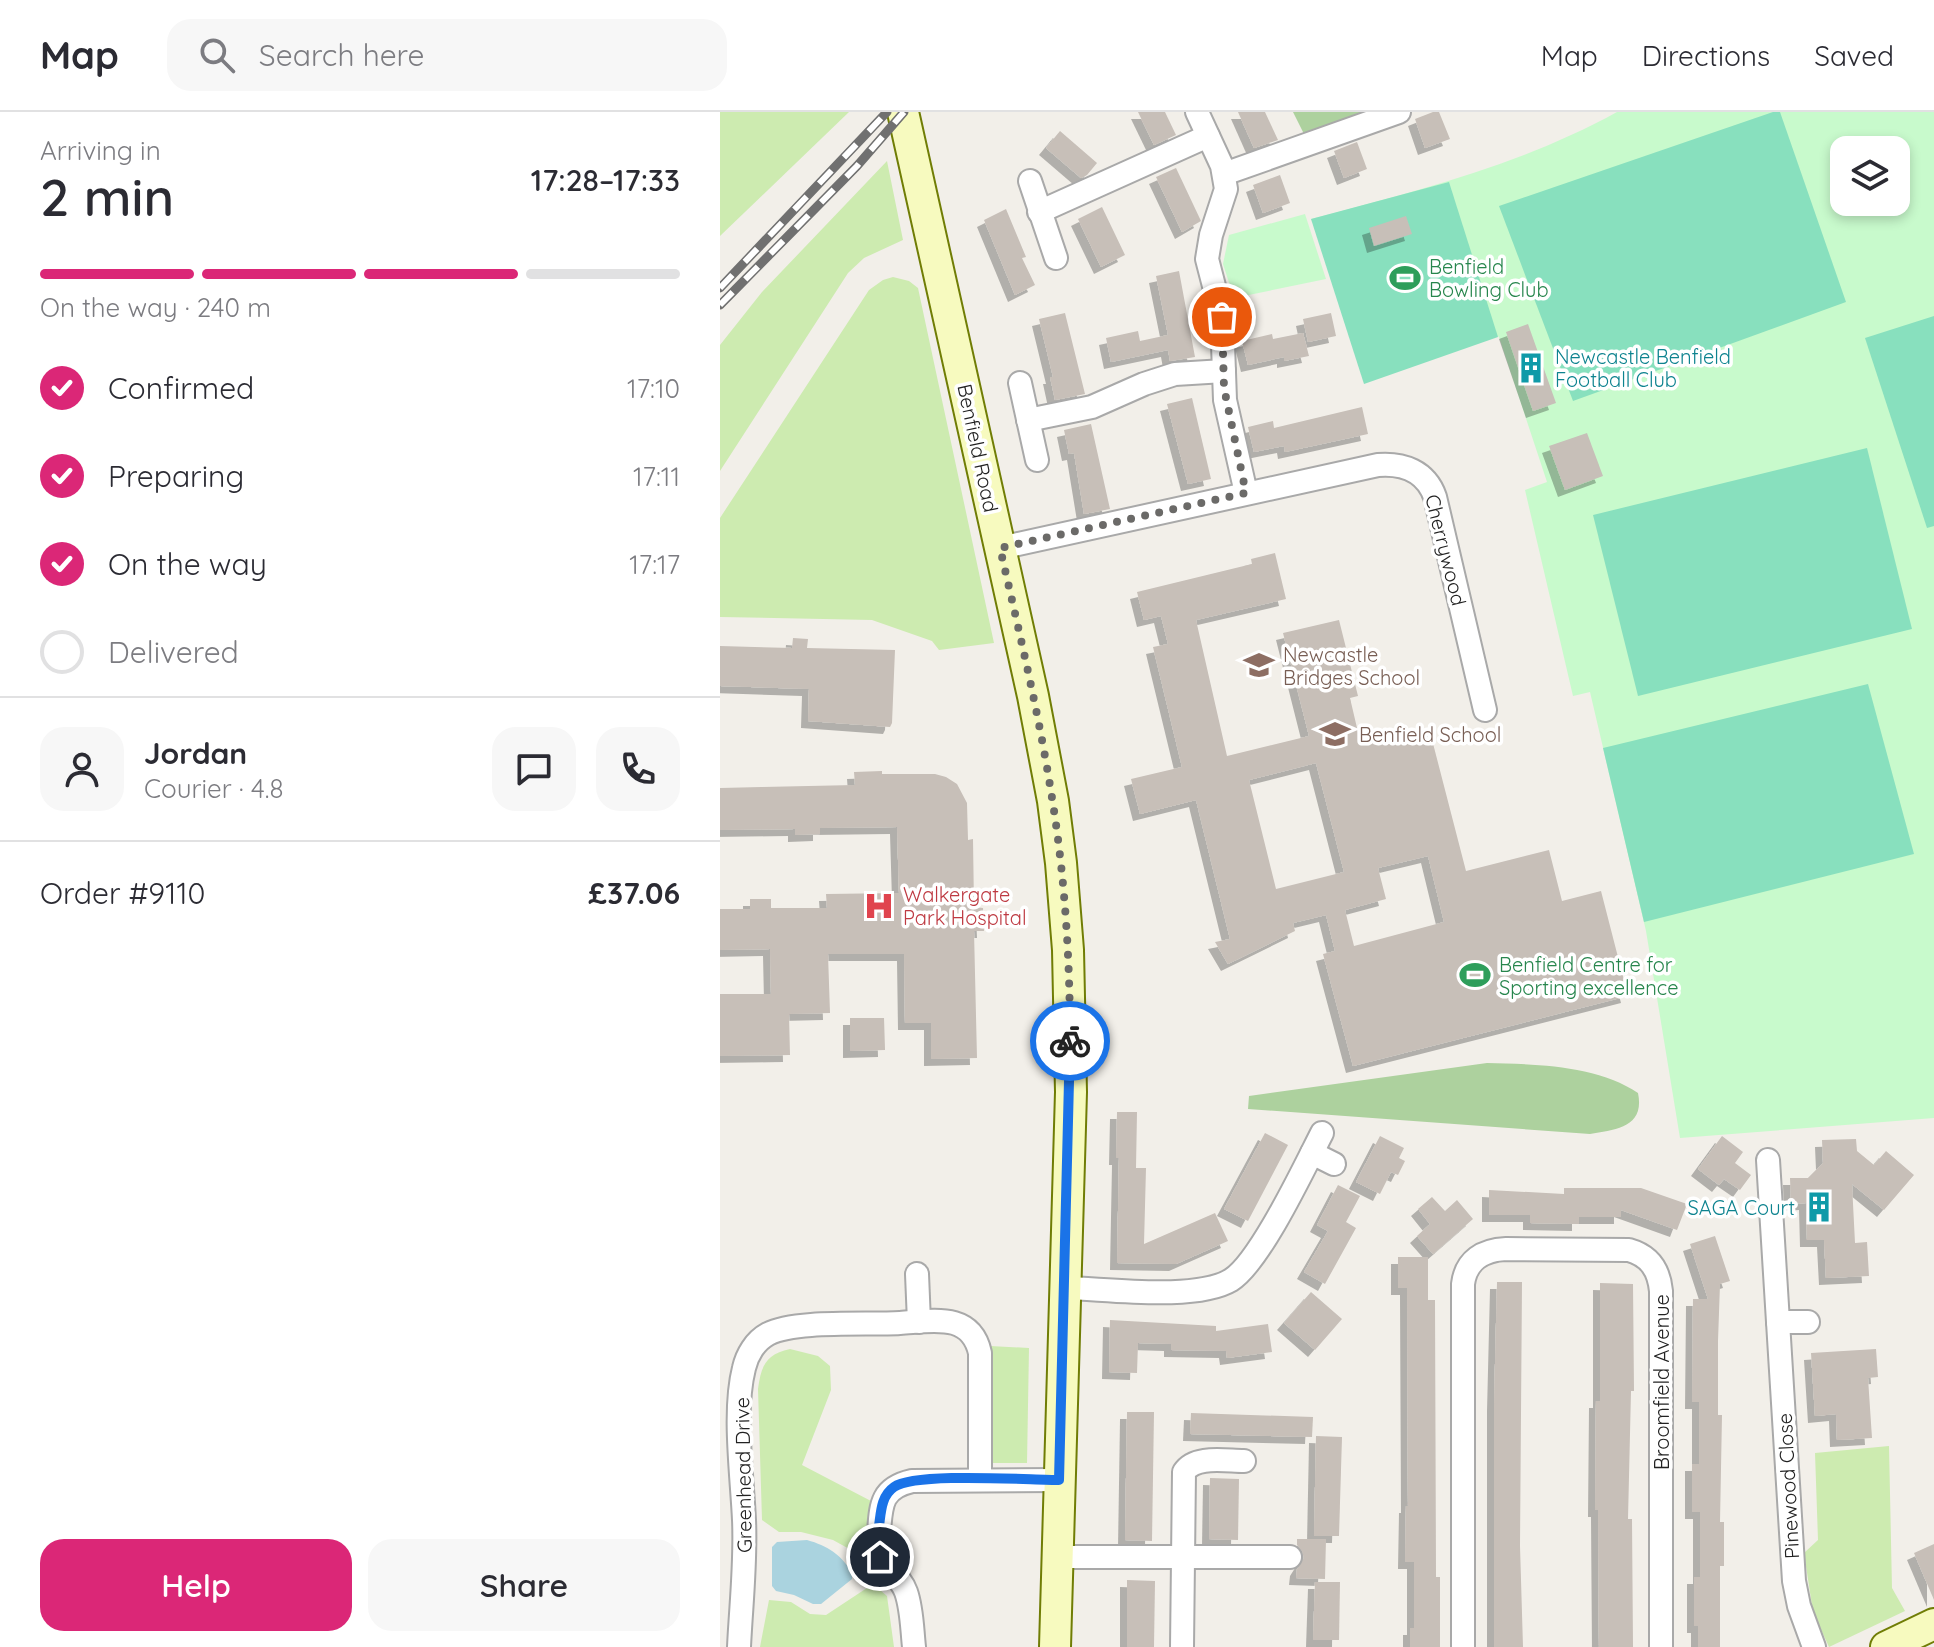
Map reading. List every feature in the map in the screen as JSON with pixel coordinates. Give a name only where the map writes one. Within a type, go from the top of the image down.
[{"type":"street","name":"Benfield Road","points":[[903,112],[1042,739],[1065,905],[1071,1077],[1055,1647]]},
{"type":"street","points":[[1197,112],[1224,174],[1226,189],[1211,235],[1207,259],[1224,331],[1225,400],[1246,493]]},
{"type":"street","points":[[1224,174],[1399,112]]},
{"type":"street","points":[[1039,212],[1208,136]]},
{"type":"street","points":[[1030,181],[1056,258]]},
{"type":"street","points":[[1028,420],[1092,407],[1175,374],[1224,371]]},
{"type":"street","points":[[1020,383],[1037,460]]},
{"type":"street","name":"Cherrywood","points":[[1000,548],[1378,465],[1408,467],[1423,477],[1435,497],[1485,710]]},
{"type":"street","points":[[1066,1288],[1198,1291],[1230,1281],[1259,1249],[1317,1143],[1334,1164]]},
{"type":"street","name":"Pinewood Close","points":[[1768,1160],[1794,1581],[1799,1606],[1814,1647]]},
{"type":"street","name":"Broomfield Avenue","points":[[1463,1647],[1463,1284],[1466,1271],[1474,1259],[1486,1252],[1506,1249],[1629,1250],[1647,1258],[1658,1273],[1661,1291],[1661,1647]]},
{"type":"street","points":[[917,1274],[919,1322]]},
{"type":"street","name":"Greenhead Drive","points":[[739,1647],[745,1546],[740,1428],[742,1374],[747,1357],[763,1337],[788,1328],[919,1322],[960,1324],[972,1333],[978,1343],[981,1363],[980,1480]]},
{"type":"street","points":[[1778,1322],[1808,1322]]},
{"type":"street","points":[[1182,1647],[1183,1478],[1188,1466],[1200,1461],[1244,1461]]},
{"type":"street","points":[[914,1647],[911,1613],[904,1586],[878,1551],[883,1502],[893,1488],[912,1481],[1059,1480]]},
{"type":"street","points":[[1058,1557],[1290,1557]]},
{"type":"street","points":[[1886,1647],[1934,1624]]},
{"type":"green space","points":[[720,112],[849,112],[720,236]]},
{"type":"green space","points":[[1293,112],[1379,112],[1307,140]]},
{"type":"green space","points":[[1617,112],[1934,112],[1934,1118],[1680,1138],[1646,931],[1590,692],[1573,696],[1525,490],[1547,482],[1499,337],[1311,219],[1467,175],[1543,147]]},
{"type":"green space","points":[[1780,112],[1846,302],[1573,401],[1499,206]]},
{"type":"green space","points":[[887,161],[903,240],[864,258],[848,273],[720,471],[720,345],[762,292]]},
{"type":"green space","name":"Benfield Bowling Club","points":[[1449,182],[1498,337],[1364,384],[1311,219]]},
{"type":"green space","points":[[1305,214],[1326,279],[1234,298],[1223,264],[1229,235]]},
{"type":"green space","points":[[893,277],[909,281],[918,288],[994,643],[939,650],[932,641],[872,620],[720,617],[720,518],[869,290]]},
{"type":"green space","points":[[1934,316],[1934,526],[1927,528],[1865,338]]},
{"type":"green space","points":[[1867,448],[1912,629],[1638,696],[1593,515]]},
{"type":"green space","points":[[1868,684],[1914,854],[1644,922],[1603,748]]},
{"type":"green space","points":[[1487,1063],[1565,1068],[1604,1077],[1638,1093],[1637,1113],[1626,1125],[1590,1134],[1248,1109],[1249,1096]]},
{"type":"green space","points":[[990,1346],[1029,1348],[1027,1463],[989,1463]]},
{"type":"green space","points":[[790,1349],[818,1356],[830,1366],[831,1390],[802,1465],[871,1501],[862,1556],[833,1540],[801,1532],[779,1532],[762,1520],[759,1381],[766,1362],[775,1354]]},
{"type":"green space","points":[[1889,1446],[1892,1588],[1905,1611],[1829,1647],[1813,1612],[1804,1553],[1818,1540],[1815,1453]]},
{"type":"green space","points":[[873,1584],[887,1596],[894,1647],[760,1647],[769,1600],[791,1602],[810,1614],[826,1615]]},
{"type":"water","points":[[807,1540],[833,1552],[852,1572],[852,1579],[821,1604],[776,1591],[772,1586],[772,1547],[777,1542]]},
{"type":"building","points":[[1138,112],[1165,112],[1176,135],[1154,145]]},
{"type":"building","points":[[1238,112],[1265,112],[1278,140],[1254,148]]},
{"type":"building","points":[[1439,112],[1450,139],[1425,148],[1415,119]]},
{"type":"building","points":[[1060,131],[1097,163],[1087,175],[1081,178],[1046,148]]},
{"type":"building","points":[[1357,142],[1367,169],[1344,178],[1334,151]]},
{"type":"building","points":[[1176,168],[1201,221],[1182,232],[1156,177]]},
{"type":"building","points":[[1280,175],[1290,203],[1263,213],[1253,185]]},
{"type":"building","points":[[1102,207],[1125,255],[1101,267],[1078,219]]},
{"type":"building","points":[[1006,209],[1026,257],[1022,258],[1035,285],[1015,295],[984,220]]},
{"type":"building","points":[[1406,216],[1412,234],[1374,246],[1369,228]]},
{"type":"building","points":[[1179,271],[1195,357],[1170,361],[1168,350],[1111,362],[1106,338],[1138,331],[1140,341],[1168,335],[1156,276]]},
{"type":"building","points":[[1065,313],[1085,394],[1055,400],[1050,377],[1053,377],[1039,319]]},
{"type":"building","points":[[1331,313],[1336,336],[1308,342],[1303,319]]},
{"type":"building","name":"Newcastle Benfield Football Club","points":[[1528,324],[1556,403],[1533,411],[1506,332]]},
{"type":"building","points":[[1303,333],[1309,356],[1284,361],[1284,357],[1248,365],[1242,341],[1272,334],[1273,339]]},
{"type":"building","points":[[1192,398],[1211,479],[1188,484],[1167,404]]},
{"type":"building","points":[[1362,407],[1368,434],[1285,452],[1284,446],[1254,452],[1248,427],[1273,421],[1274,428]]},
{"type":"building","points":[[1091,424],[1110,509],[1084,514],[1074,453],[1069,454],[1064,430]]},
{"type":"building","points":[[1587,433],[1603,476],[1565,490],[1549,446]]},
{"type":"building","points":[[1275,553],[1286,599],[1196,620],[1227,756],[1309,736],[1283,633],[1339,620],[1358,696],[1350,698],[1361,745],[1429,728],[1466,871],[1549,850],[1562,901],[1601,891],[1628,996],[1353,1066],[1323,954],[1335,951],[1326,915],[1293,923],[1295,931],[1228,964],[1215,942],[1230,939],[1196,800],[1140,814],[1131,779],[1182,767],[1153,647],[1168,644],[1161,616],[1144,620],[1137,592],[1252,564],[1251,559]],"holes":[[[1316,763],[1344,872],[1276,889],[1249,780]],[[1428,856],[1444,922],[1354,946],[1345,910],[1386,899],[1378,868]]]},
{"type":"building","points":[[793,638],[808,639],[807,648],[895,650],[890,727],[808,721],[809,689],[720,686],[720,646],[792,648]]},
{"type":"building","points":[[882,771],[882,774],[935,774],[946,777],[957,784],[967,803],[968,840],[973,839],[974,907],[983,908],[984,931],[974,931],[977,1058],[931,1059],[931,1023],[905,1023],[904,954],[828,954],[830,1013],[789,1014],[790,1055],[720,1056],[720,994],[771,994],[770,949],[720,950],[720,909],[750,909],[750,899],[771,899],[771,908],[827,908],[826,894],[899,893],[897,827],[820,828],[820,834],[795,835],[795,829],[720,830],[720,788],[855,785],[854,772]]},
{"type":"building","points":[[850,1018],[884,1018],[885,1050],[850,1051]]},
{"type":"building","points":[[1117,1112],[1137,1112],[1136,1168],[1146,1168],[1144,1244],[1215,1213],[1228,1241],[1176,1264],[1117,1263]]},
{"type":"building","points":[[1265,1133],[1288,1145],[1248,1221],[1224,1209]]},
{"type":"building","points":[[1380,1136],[1404,1148],[1399,1158],[1405,1161],[1398,1175],[1391,1172],[1380,1194],[1356,1182]]},
{"type":"building","points":[[1722,1136],[1743,1152],[1735,1163],[1751,1175],[1740,1190],[1724,1179],[1719,1185],[1698,1169]]},
{"type":"building","name":"SAGA Court","points":[[1856,1139],[1857,1151],[1874,1165],[1886,1151],[1914,1175],[1884,1210],[1852,1184],[1855,1243],[1867,1242],[1869,1276],[1826,1278],[1824,1240],[1807,1240],[1806,1203],[1791,1204],[1790,1178],[1808,1178],[1823,1163],[1822,1140]]},
{"type":"building","points":[[1338,1185],[1360,1196],[1346,1222],[1356,1228],[1325,1284],[1304,1272],[1328,1231],[1317,1225]]},
{"type":"building","points":[[1564,1188],[1641,1188],[1687,1204],[1677,1230],[1621,1210],[1621,1217],[1579,1217],[1579,1224],[1530,1223],[1530,1215],[1489,1215],[1489,1190],[1564,1194]]},
{"type":"building","points":[[1432,1197],[1445,1211],[1457,1200],[1473,1219],[1433,1254],[1417,1236],[1430,1224],[1418,1209]]},
{"type":"building","points":[[1715,1236],[1730,1281],[1720,1284],[1718,1341],[1718,1415],[1722,1415],[1720,1522],[1724,1522],[1724,1566],[1720,1566],[1720,1647],[1698,1647],[1698,1626],[1694,1626],[1694,1577],[1700,1577],[1700,1512],[1692,1512],[1692,1464],[1699,1464],[1699,1402],[1692,1402],[1693,1299],[1708,1299],[1690,1244]]},
{"type":"building","points":[[1398,1257],[1428,1257],[1428,1300],[1435,1300],[1436,1577],[1440,1577],[1440,1647],[1410,1647],[1410,1628],[1414,1628],[1414,1562],[1405,1562],[1408,1506],[1407,1288],[1398,1288]]},
{"type":"building","points":[[1497,1282],[1522,1282],[1520,1546],[1523,1647],[1494,1647]]},
{"type":"building","points":[[1600,1283],[1633,1284],[1634,1391],[1631,1391],[1628,1519],[1632,1519],[1633,1647],[1599,1647],[1598,1510],[1595,1510],[1596,1401],[1600,1401]]},
{"type":"building","points":[[1311,1292],[1342,1319],[1315,1350],[1284,1323]]},
{"type":"building","points":[[1110,1320],[1216,1326],[1216,1331],[1268,1324],[1272,1352],[1227,1358],[1226,1351],[1171,1350],[1171,1344],[1138,1343],[1137,1373],[1109,1372]]},
{"type":"building","points":[[1876,1349],[1878,1377],[1868,1378],[1872,1438],[1837,1440],[1836,1414],[1815,1416],[1811,1353]]},
{"type":"building","points":[[1127,1412],[1154,1412],[1152,1541],[1125,1540]]},
{"type":"building","points":[[1191,1413],[1313,1417],[1312,1437],[1190,1434]]},
{"type":"building","points":[[1316,1436],[1342,1437],[1339,1536],[1314,1536]]},
{"type":"building","points":[[1210,1478],[1239,1479],[1238,1540],[1209,1539]]},
{"type":"building","points":[[1297,1539],[1326,1539],[1325,1579],[1296,1578],[1297,1569],[1304,1558]]},
{"type":"building","points":[[1934,1544],[1934,1600],[1914,1553]]},
{"type":"building","points":[[1127,1580],[1155,1581],[1154,1647],[1127,1647]]},
{"type":"building","points":[[1315,1582],[1340,1582],[1339,1640],[1313,1640]]},
{"type":"railway","points":[[720,288],[887,112]]},
{"type":"railway","points":[[720,305],[857,166],[904,112]]},
{"type":"way so far","points":[[1070,1041],[1065,905],[1053,801],[1000,548],[1246,493],[1224,388],[1222,317]]},
{"type":"place","name":"Benfield Bowling Club","points":[[1405,278]]},
{"type":"place","name":"Newcastle Benfield Football Club","points":[[1531,368]]},
{"type":"place","name":"Newcastle Bridges School","points":[[1259,665]]},
{"type":"place","name":"Benfield School","points":[[1335,734]]},
{"type":"place","name":"Walkergate Park Hospital","points":[[879,906]]},
{"type":"place","name":"Benfield Centre for Sporting excellence","points":[[1475,975]]},
{"type":"place","name":"SAGA Court","points":[[1819,1207]]},
{"type":"route","points":[[880,1557],[878,1545],[883,1502],[887,1494],[901,1483],[927,1480],[1059,1480],[1070,1041]]}]
